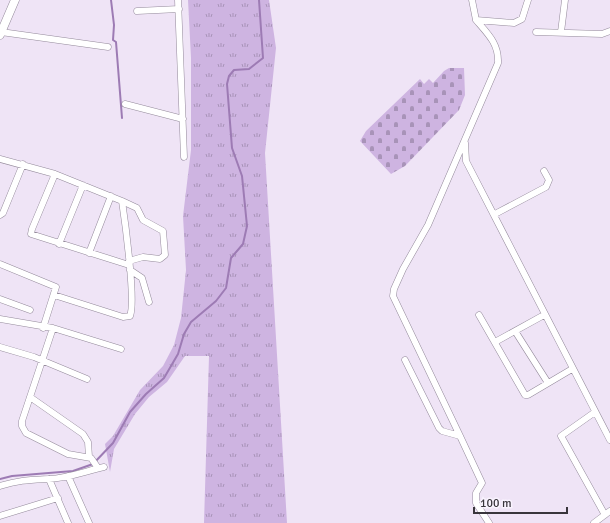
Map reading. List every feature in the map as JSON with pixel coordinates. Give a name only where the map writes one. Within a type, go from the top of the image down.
[{"type":"street","points":[[15,0],[1,33],[108,47]]},
{"type":"street","points":[[178,0],[184,157]]},
{"type":"street","points":[[472,0],[476,20],[494,41],[498,53],[498,63],[428,225],[403,269],[394,289],[393,296],[482,483],[476,493],[476,503],[489,523]]},
{"type":"street","points":[[476,20],[517,23],[522,19],[528,0]]},
{"type":"street","points":[[561,32],[565,0]]},
{"type":"street","points":[[137,11],[178,9]]},
{"type":"street","points":[[536,32],[602,34],[610,31]]},
{"type":"street","points":[[125,104],[183,119]]},
{"type":"street","points":[[465,140],[466,161],[495,214],[544,315],[610,440]]},
{"type":"street","points":[[0,158],[55,174],[137,208],[143,220],[161,228],[165,233],[164,257],[160,259],[147,257],[140,258],[130,264]]},
{"type":"street","points":[[0,215],[3,213],[23,164]]},
{"type":"street","points":[[495,214],[546,186],[549,180],[544,171]]},
{"type":"street","points":[[55,174],[31,233],[34,236],[59,244],[130,264],[142,278],[149,302]]},
{"type":"street","points":[[59,244],[83,185]]},
{"type":"street","points":[[88,253],[111,196]]},
{"type":"street","points":[[54,295],[127,317],[130,316],[132,309],[130,264],[122,201]]},
{"type":"street","points":[[0,264],[54,285],[56,289],[43,328]]},
{"type":"street","points":[[0,299],[30,310]]},
{"type":"street","points":[[479,315],[524,394],[528,395],[572,369]]},
{"type":"street","points":[[495,342],[544,315]]},
{"type":"street","points":[[0,319],[43,328],[53,328],[121,349]]},
{"type":"street","points":[[0,486],[24,480],[49,479],[68,476],[99,466],[90,457],[68,454],[26,433],[22,426],[22,421],[53,328]]},
{"type":"street","points":[[515,330],[548,383]]},
{"type":"street","points":[[0,347],[42,360],[87,379]]},
{"type":"street","points":[[405,360],[439,428],[442,431],[460,436]]},
{"type":"street","points":[[30,397],[83,434],[88,442],[90,457]]},
{"type":"street","points":[[594,523],[607,513],[561,436],[595,412]]},
{"type":"street","points":[[68,476],[89,523]]},
{"type":"street","points":[[49,479],[68,523]]},
{"type":"street","points":[[0,516],[58,498]]},
{"type":"green space","points":[[188,0],[269,0],[276,48],[265,153],[287,523],[204,523],[209,356],[185,356],[167,382],[149,397],[135,414],[114,449],[110,472],[105,444],[113,436],[140,390],[163,366],[174,345],[181,318],[186,270],[183,216],[191,150],[191,58]]},
{"type":"green space","points":[[449,68],[464,68],[465,95],[459,110],[405,166],[391,174],[360,141],[366,131],[420,79],[424,84],[429,79],[433,83],[444,71]]},
{"type":"waterway","points":[[111,0],[114,25],[113,40],[116,42],[122,118]]},
{"type":"waterway","points":[[0,479],[12,476],[73,471],[93,464],[113,443],[130,412],[146,394],[164,378],[178,354],[184,334],[191,322],[216,301],[226,288],[231,258],[243,244],[247,226],[242,176],[232,148],[227,84],[229,76],[234,70],[249,69],[263,58],[259,0]]}]
